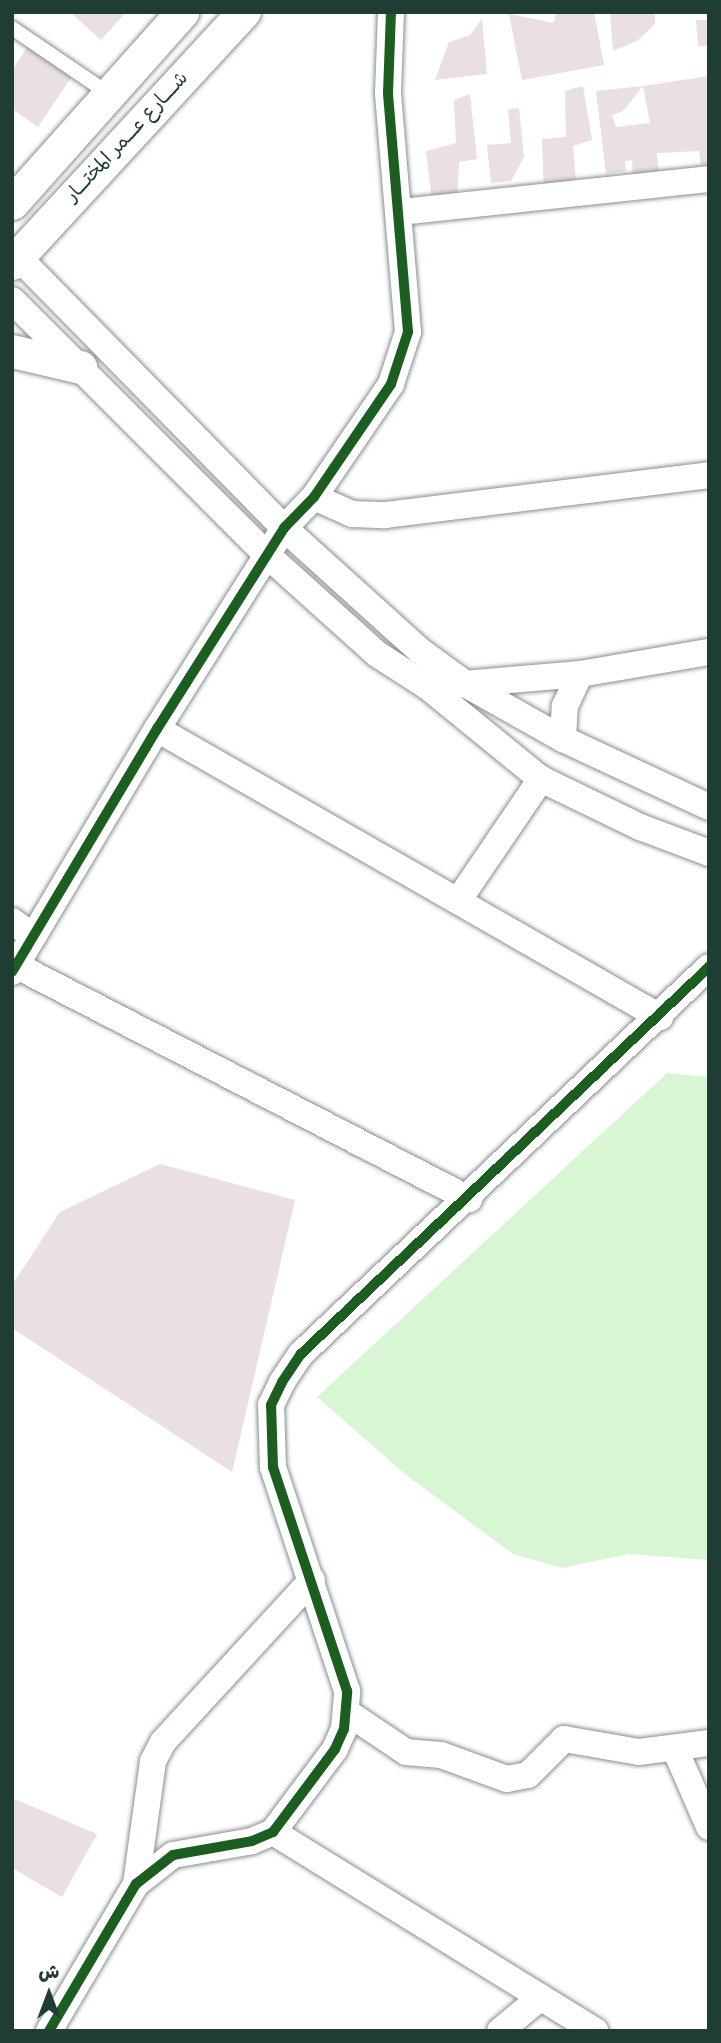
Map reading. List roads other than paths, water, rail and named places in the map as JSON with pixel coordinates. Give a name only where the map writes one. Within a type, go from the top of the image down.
[{"type":"street","name":"شــــارع عـــمر المختـــار","points":[[12,203],[182,12]]},
{"type":"street","name":"شــــارع عـــمر المختـــار","points":[[14,256],[244,12]]},
{"type":"street","points":[[390,12],[388,93],[401,212],[408,332],[401,358],[379,404],[314,497],[284,528],[157,729],[23,929],[14,969],[469,1199]]},
{"type":"street","points":[[401,212],[709,179]]},
{"type":"street","points":[[14,256],[284,528],[373,612],[467,685],[562,739],[709,807]]},
{"type":"street","points":[[12,300],[267,555],[377,654],[428,687],[541,779],[640,827],[709,853]]},
{"type":"street","points":[[12,351],[80,367]]},
{"type":"street","points":[[314,497],[352,514],[385,515],[709,475]]},
{"type":"street","points":[[428,687],[580,674],[709,652]]},
{"type":"street","points":[[562,739],[565,706],[580,674]]},
{"type":"street","points":[[157,729],[660,1017]]},
{"type":"street","points":[[458,901],[541,779]]},
{"type":"street","points":[[49,2031],[136,1884],[173,1855],[252,1842],[272,1832],[335,1749],[348,1713],[347,1691],[312,1580],[276,1480],[269,1434],[271,1405],[301,1354],[469,1199],[709,967]]},
{"type":"street","points":[[136,1884],[149,1780],[163,1742],[312,1580]]},
{"type":"street","points":[[348,1713],[406,1752],[441,1755],[507,1779],[528,1775],[564,1739],[639,1752],[709,1743]]},
{"type":"street","points":[[675,1749],[709,1827]]},
{"type":"street","points":[[272,1832],[596,2031]]},
{"type":"street","points":[[500,2031],[541,1997]]},
{"type":"lane","points":[[12,28],[109,94]]}]
